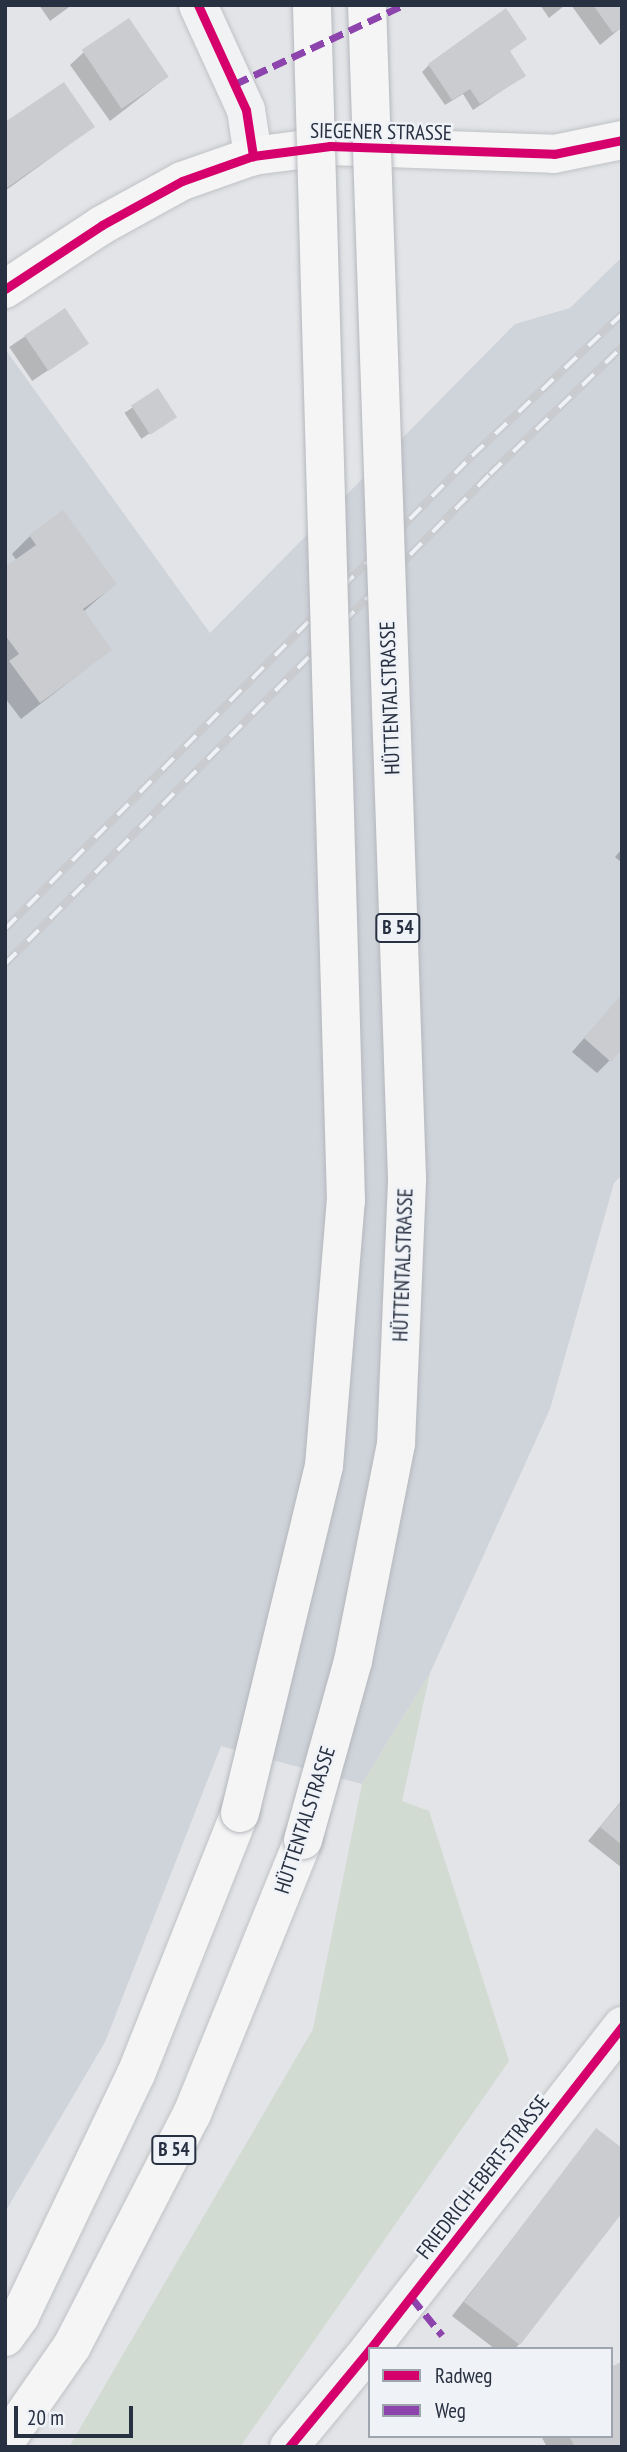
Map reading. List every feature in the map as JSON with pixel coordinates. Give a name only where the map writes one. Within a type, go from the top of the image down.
[{"type":"main road","points":[[5,2337],[20,2316],[136,2074],[240,1813],[324,1466],[346,1201],[326,376],[312,5]]},
{"type":"main road","name":"HÜTTENTALSTRASSE","points":[[5,2442],[72,2346],[192,2114],[303,1840],[353,1661],[396,1444],[407,1178],[367,5]]},
{"type":"main road","name":"SIEGENER STRASSE","points":[[5,289],[102,225],[182,181],[253,156],[330,146],[554,154],[622,141]]},
{"type":"street","points":[[198,5],[246,110],[253,156]]},
{"type":"street","name":"FRIEDRICH-EBERT-STRASSE","points":[[372,2347],[622,2026]]},
{"type":"street","name":"FRIEDRICH-EBERT-STRASSE","points":[[289,2447],[368,2351]]},
{"type":"shaded area","points":[[622,257],[622,1175],[614,1183],[550,1409],[430,1673],[362,1784],[221,1746],[105,2042],[5,2212],[5,349],[210,633],[515,324],[570,308]]},
{"type":"shaded area","points":[[430,1673],[402,1801],[429,1811],[509,2061],[240,2447],[69,2447],[313,2029],[362,1784]]},
{"type":"building","points":[[593,5],[622,5],[622,27],[613,33]]},
{"type":"building","points":[[506,8],[527,39],[510,51],[526,76],[480,104],[470,89],[452,100],[428,64]]},
{"type":"building","points":[[129,18],[169,77],[121,109],[82,50]]},
{"type":"building","points":[[64,82],[95,127],[5,189],[5,122]]},
{"type":"building","points":[[65,308],[89,344],[48,371],[24,335]]},
{"type":"building","points":[[158,388],[177,417],[150,435],[131,405]]},
{"type":"building","points":[[63,510],[117,584],[83,609],[112,650],[40,703],[9,661],[19,654],[5,635],[5,567],[36,545],[29,535]]},
{"type":"building","points":[[622,994],[622,1049],[611,1062],[584,1038]]},
{"type":"building","points":[[622,1801],[622,1845],[600,1827]]},
{"type":"building","points":[[596,2128],[622,2148],[622,2213],[520,2345],[464,2302]]},
{"type":"building","points":[[621,2362],[622,2447],[575,2447],[570,2438],[613,2438],[613,2366]]},
{"type":"railway","points":[[5,929],[472,456],[622,314]]},
{"type":"railway","points":[[5,964],[490,474],[622,347]]},
{"type":"marked path","points":[[235,84],[404,5]]},
{"type":"marked path","points":[[412,2298],[442,2335]]},
{"type":"cycle path","points":[[198,5],[246,110],[253,156]]},
{"type":"cycle path","points":[[5,289],[102,225],[182,181],[253,156],[330,146],[554,154],[622,140]]},
{"type":"cycle path","points":[[372,2347],[622,2026]]},
{"type":"cycle path","points":[[289,2447],[368,2351]]}]
